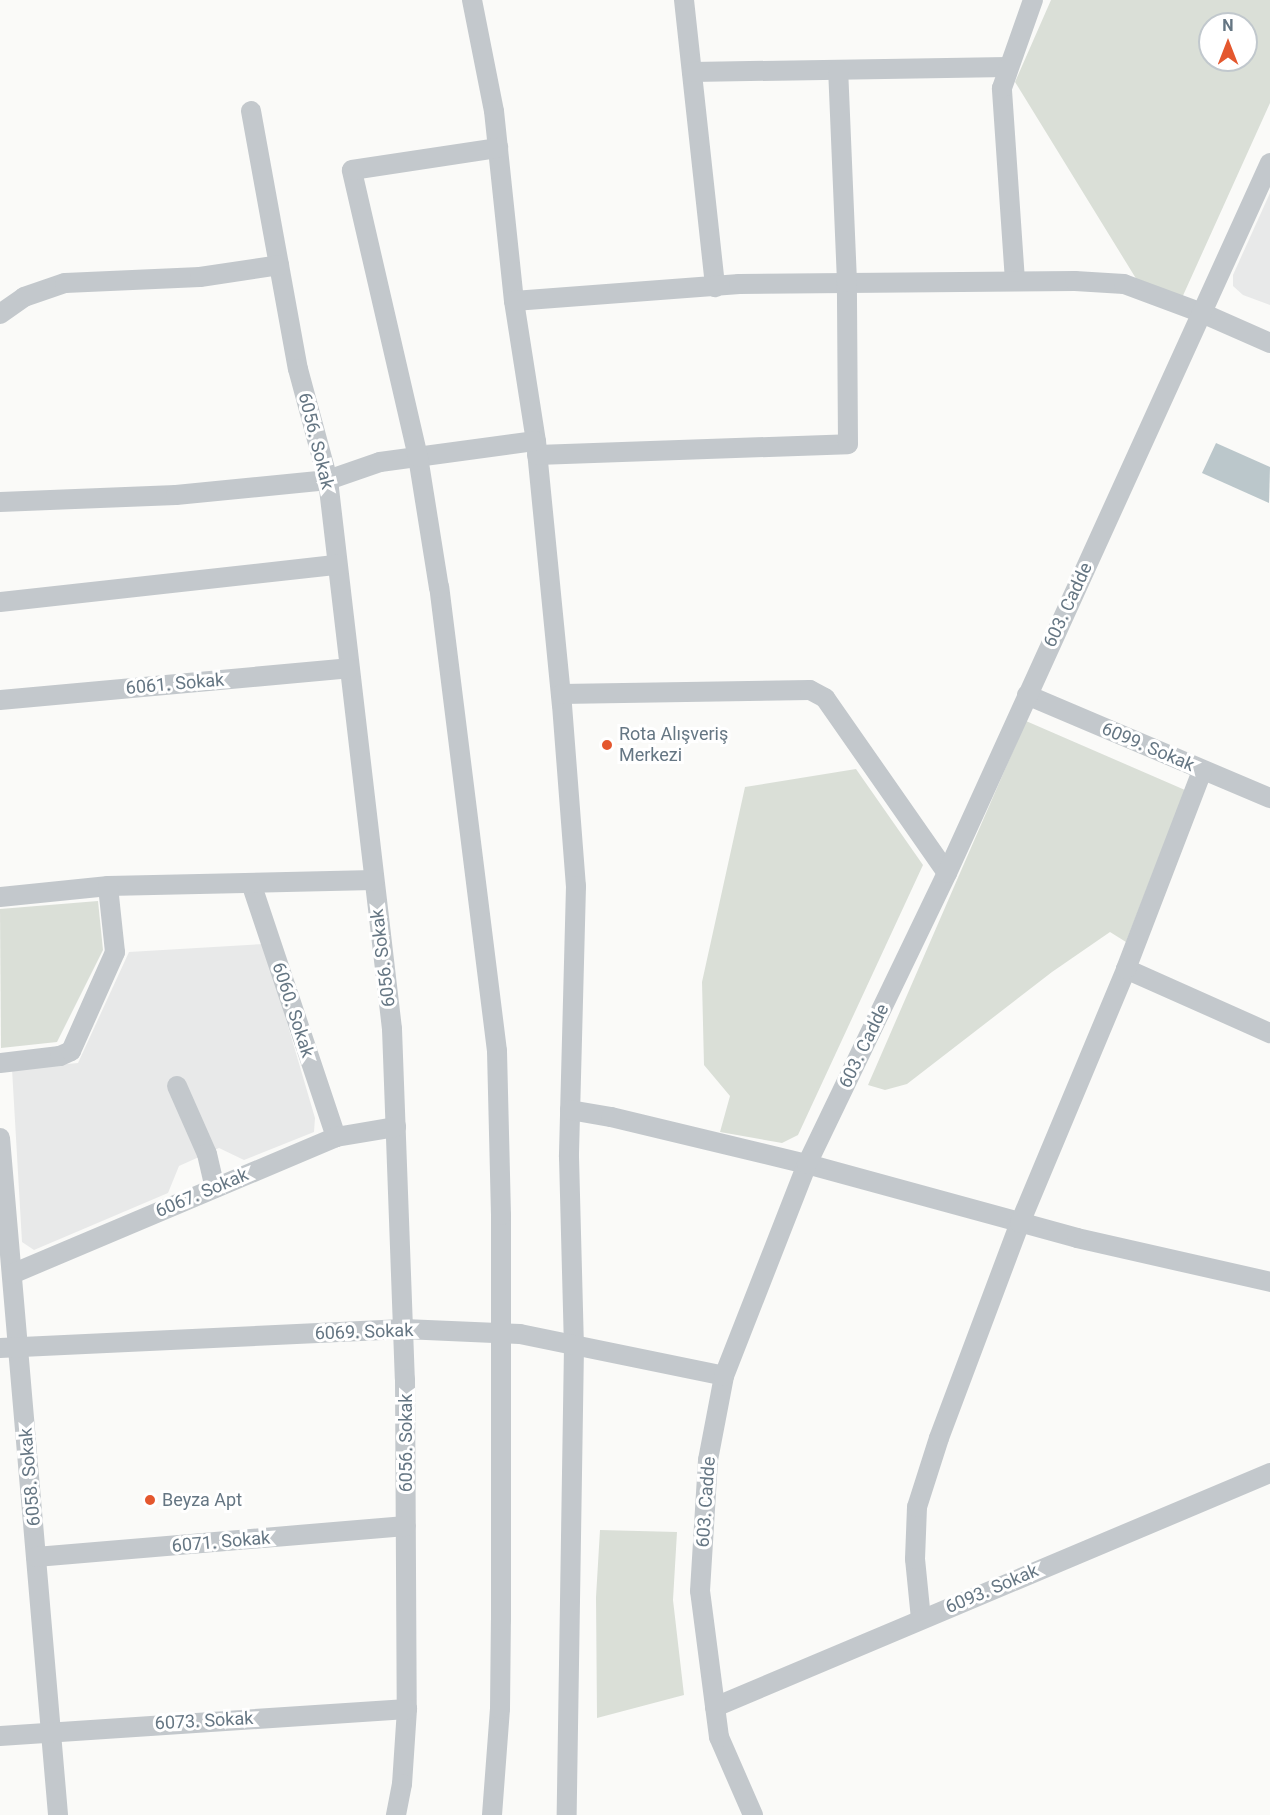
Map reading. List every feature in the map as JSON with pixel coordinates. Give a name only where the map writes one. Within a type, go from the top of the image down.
[{"type":"street","points":[[472,0],[494,111],[514,302],[536,448],[561,694],[576,886],[570,1110],[574,1346],[567,1815]]},
{"type":"street","points":[[684,0],[715,287]]},
{"type":"street","points":[[1015,281],[1002,88],[1033,0]]},
{"type":"street","points":[[692,72],[1008,67]]},
{"type":"street","points":[[0,502],[176,495],[328,480],[380,462],[536,448],[848,444],[847,282],[838,70]]},
{"type":"street","name":"6056. Sokak","points":[[251,111],[298,369],[328,480],[392,1029],[404,1329],[407,1709],[402,1784],[396,1815]]},
{"type":"street","points":[[492,1815],[500,1709],[501,1215],[497,1051],[439,588],[418,457],[352,170],[498,148]]},
{"type":"street","name":"603. Cadde","points":[[753,1815],[719,1737],[700,1591],[708,1460],[724,1376],[807,1164],[947,873],[1270,163]]},
{"type":"street","points":[[0,314],[24,297],[65,283],[200,277],[279,265]]},
{"type":"street","points":[[514,302],[739,284],[1015,281],[1124,284],[1202,313],[1270,343]]},
{"type":"street","points":[[0,602],[337,565]]},
{"type":"street","name":"6061. Sokak","points":[[0,700],[349,668]]},
{"type":"street","points":[[561,694],[810,690],[825,698],[947,873]]},
{"type":"street","name":"6099. Sokak","points":[[1027,695],[1270,798]]},
{"type":"street","points":[[921,1619],[915,1559],[917,1507],[939,1438],[1020,1223],[1126,969],[1202,771]]},
{"type":"street","points":[[0,897],[108,886],[374,880]]},
{"type":"street","name":"6060. Sokak","points":[[251,883],[336,1137]]},
{"type":"street","points":[[0,1063],[60,1056],[71,1051],[115,952],[108,886]]},
{"type":"street","points":[[1126,969],[1270,1033]]},
{"type":"street","points":[[177,1086],[207,1154],[214,1188]]},
{"type":"street","points":[[570,1110],[611,1117],[807,1164],[1020,1223],[1270,1282]]},
{"type":"street","name":"6067. Sokak","points":[[12,1275],[336,1137],[396,1127]]},
{"type":"street","name":"6058. Sokak","points":[[0,1138],[12,1275],[9,1348],[36,1557],[58,1815]]},
{"type":"street","name":"6069. Sokak","points":[[9,1348],[404,1329],[520,1334],[724,1376]]},
{"type":"street","name":"6093. Sokak","points":[[715,1707],[1270,1473]]},
{"type":"street","name":"6071. Sokak","points":[[36,1557],[406,1526]]},
{"type":"street","name":"6073. Sokak","points":[[0,1736],[407,1709]]},
{"type":"shaded area","points":[[1051,0],[1270,0],[1270,103],[1181,300],[1140,285],[1015,82]]},
{"type":"shaded area","points":[[1270,193],[1270,305],[1243,295],[1233,286],[1233,275]]},
{"type":"shaded area","points":[[1216,443],[1270,467],[1269,503],[1202,473]]},
{"type":"shaded area","points":[[1026,721],[1185,790],[1126,942],[1110,932],[1052,972],[907,1084],[885,1090],[868,1085]]},
{"type":"shaded area","points":[[856,769],[923,865],[798,1135],[782,1143],[720,1132],[730,1096],[704,1065],[702,982],[745,787]]},
{"type":"shaded area","points":[[98,901],[103,950],[57,1042],[1,1048],[0,909]]},
{"type":"shaded area","points":[[264,944],[315,1118],[314,1132],[244,1160],[219,1148],[179,1166],[168,1193],[34,1250],[22,1242],[12,1069],[78,1063],[129,952]]},
{"type":"shaded area","points":[[600,1530],[677,1532],[673,1600],[684,1695],[597,1718],[596,1597]]},
{"type":"place","name":"Rota Alışveriş Merkezi","points":[[607,745]]},
{"type":"place","name":"Beyza Apt","points":[[150,1500]]}]
